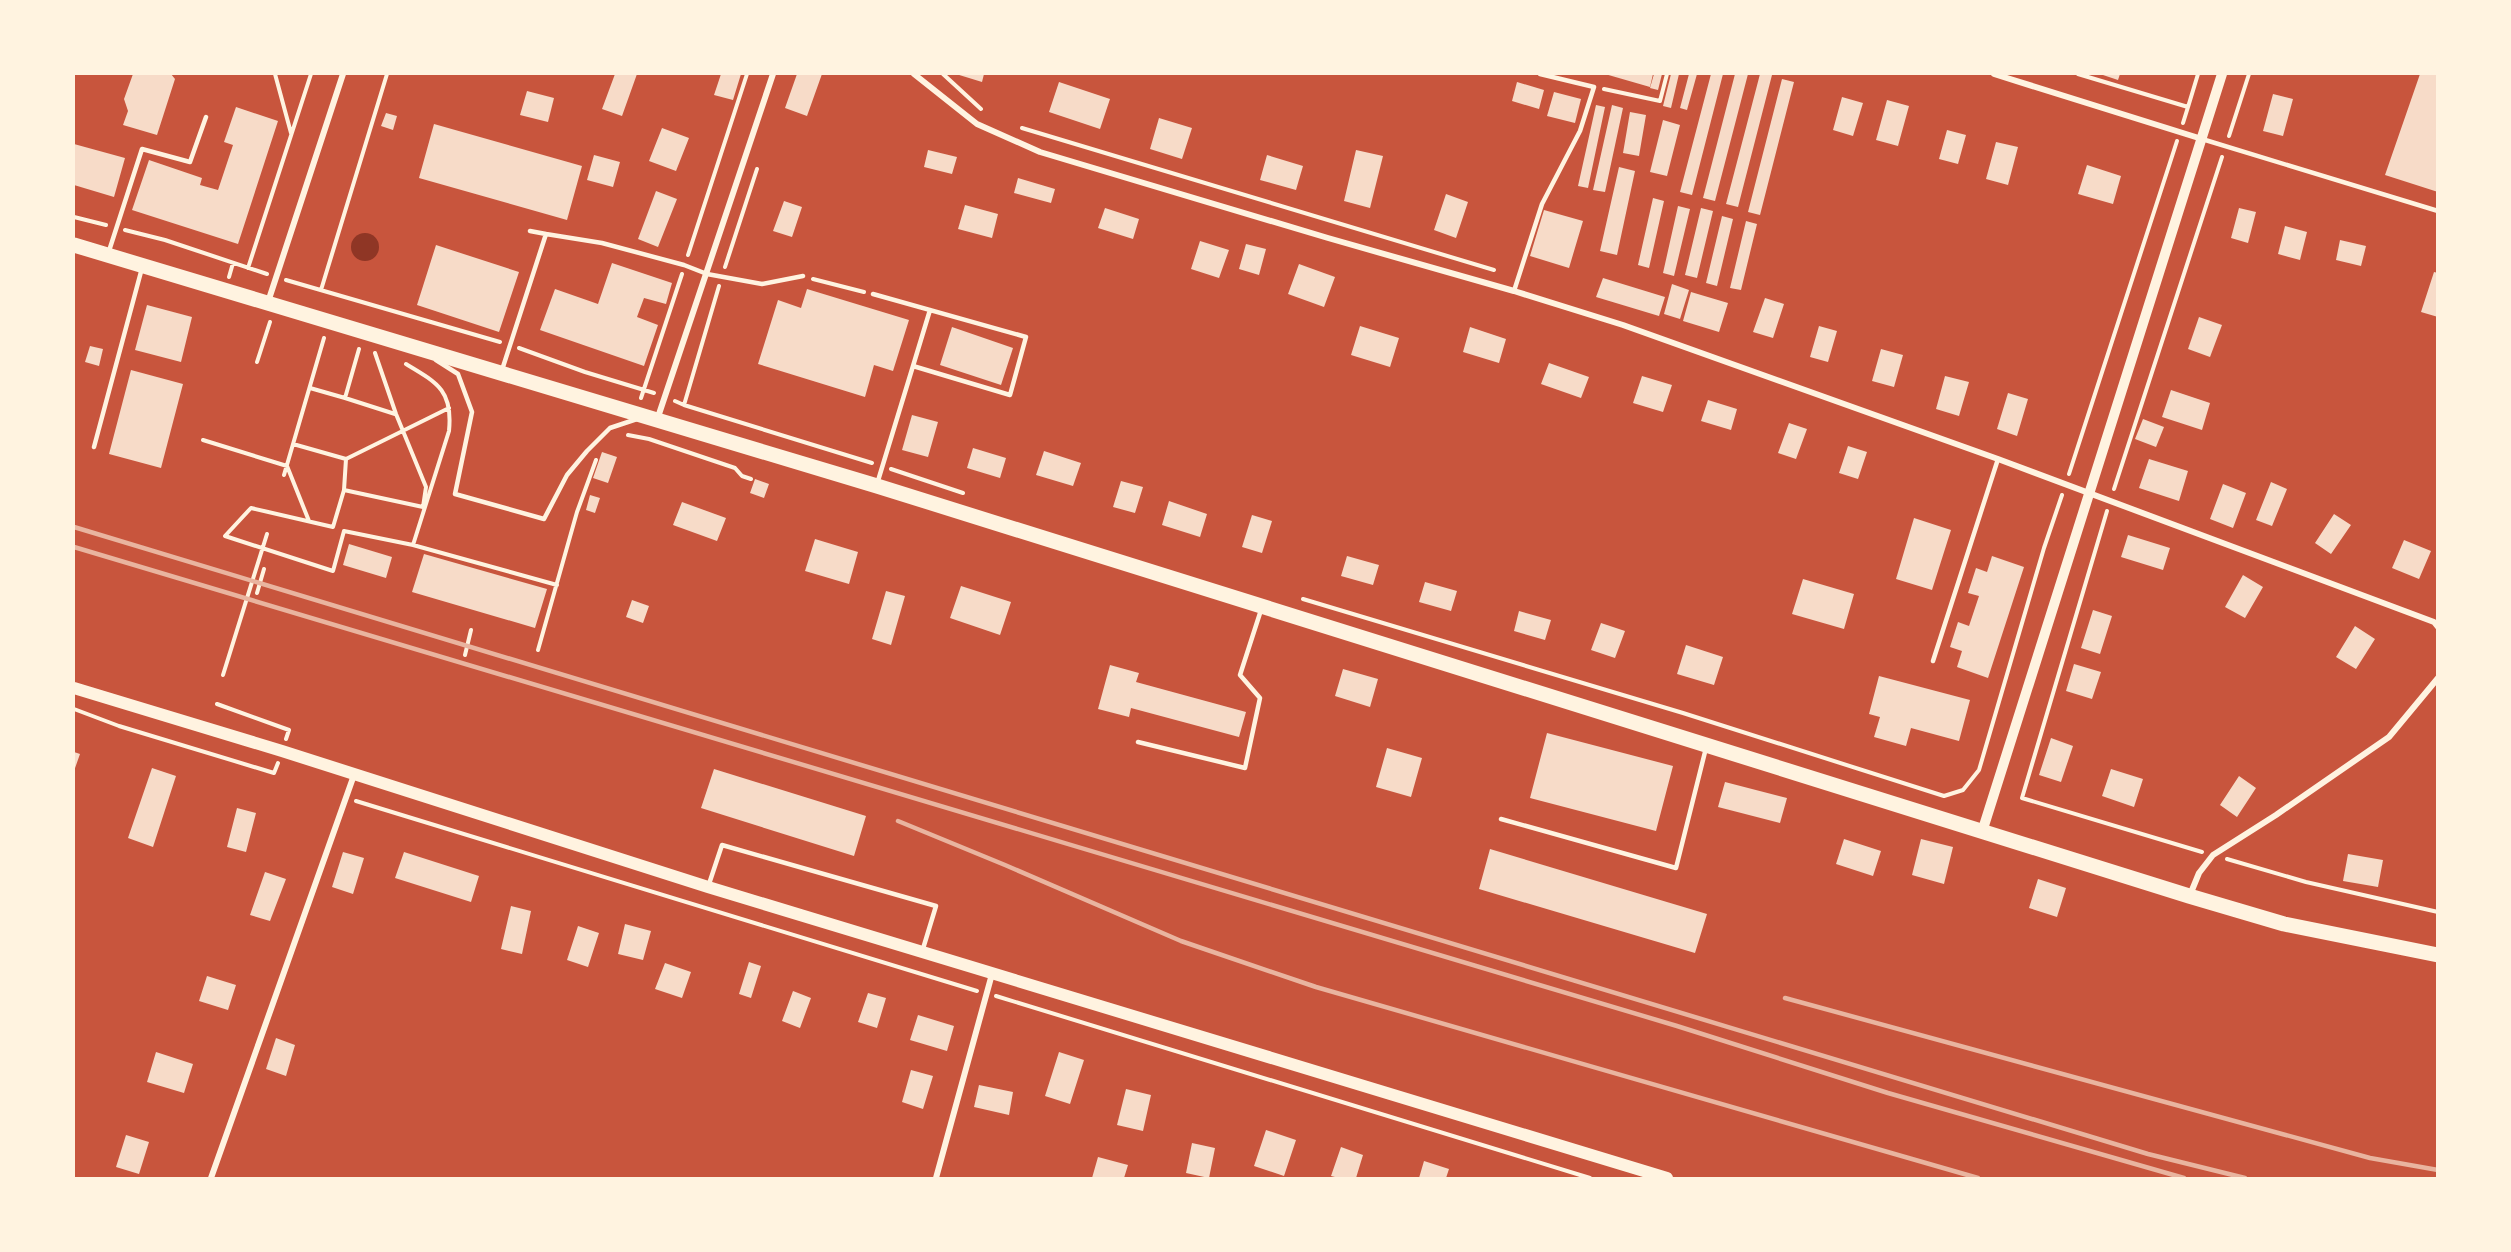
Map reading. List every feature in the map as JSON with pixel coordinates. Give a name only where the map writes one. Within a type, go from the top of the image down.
[{"type":"main road","points":[[74,245],[877,486],[2189,896],[2284,924],[2438,955]]},
{"type":"main road","points":[[74,688],[708,887],[1668,1179]]},
{"type":"street","points":[[268,302],[343,74]]},
{"type":"street","points":[[651,418],[665,397],[773,74]]},
{"type":"street","points":[[914,74],[977,124],[1040,152],[1623,325],[1998,459],[2434,622],[2438,627]]},
{"type":"street","points":[[1994,74],[2202,139]]},
{"type":"street","points":[[1982,832],[2222,74]]},
{"type":"street","points":[[2189,896],[2199,873],[2213,855],[2276,815],[2389,737],[2438,678]]},
{"type":"street","points":[[211,1179],[354,775]]},
{"type":"street","points":[[936,1179],[992,973]]},
{"type":"lane","points":[[1514,291],[1542,204],[1580,131],[1594,87],[1540,74]]},
{"type":"lane","points":[[108,255],[142,149],[190,162],[206,117]]},
{"type":"lane","points":[[2202,139],[2438,212]]},
{"type":"lane","points":[[530,231],[602,243],[684,265],[707,274],[762,284],[803,276]]},
{"type":"lane","points":[[501,373],[546,234]]},
{"type":"lane","points":[[94,447],[142,265]]},
{"type":"lane","points":[[873,294],[1026,337],[1010,395],[913,366]]},
{"type":"lane","points":[[877,486],[930,310]]},
{"type":"lane","points":[[416,347],[458,374],[472,412],[455,494],[544,519],[567,475],[610,428],[651,418]]},
{"type":"lane","points":[[1933,661],[1998,459]]},
{"type":"lane","points":[[1138,742],[1245,768],[1260,698],[1240,675],[1262,607]]},
{"type":"lane","points":[[1501,819],[1676,868],[1707,745]]},
{"type":"lane","points":[[708,887],[722,845],[936,906],[922,952]]},
{"type":"path","points":[[274,74],[291,134]]},
{"type":"path","points":[[248,268],[311,74]]},
{"type":"path","points":[[321,290],[387,74]]},
{"type":"path","points":[[943,74],[983,111]]},
{"type":"path","points":[[1594,87],[1660,101],[1667,74]]},
{"type":"path","points":[[2078,74],[2188,107]]},
{"type":"path","points":[[1298,597],[1683,713],[1944,796],[1963,790],[1979,770],[2044,548],[2198,74]]},
{"type":"path","points":[[2249,74],[2110,502],[2022,798],[2306,882],[2438,912]]},
{"type":"path","points":[[1019,128],[1518,278]]},
{"type":"path","points":[[684,405],[757,168]]},
{"type":"path","points":[[74,217],[165,240],[248,268],[511,345],[684,405],[973,496]]},
{"type":"path","points":[[226,289],[233,263]]},
{"type":"path","points":[[803,276],[873,294]]},
{"type":"path","points":[[260,319],[280,325]]},
{"type":"path","points":[[257,362],[270,322]]},
{"type":"path","points":[[313,335],[333,341]]},
{"type":"path","points":[[284,475],[324,338]]},
{"type":"path","points":[[351,346],[385,356]]},
{"type":"path","points":[[345,398],[359,349]]},
{"type":"path","points":[[375,352],[402,430],[426,487],[423,507]]},
{"type":"path","points":[[403,362],[433,381],[448,398],[449,408],[449,431],[423,507],[413,545]]},
{"type":"path","points":[[310,388],[396,414]]},
{"type":"path","points":[[293,444],[346,459],[449,408]]},
{"type":"path","points":[[621,438],[628,434],[649,439],[735,468],[742,476],[751,479]]},
{"type":"path","points":[[203,440],[287,466]]},
{"type":"path","points":[[538,650],[577,512],[599,452]]},
{"type":"path","points":[[333,527],[344,490],[346,459]]},
{"type":"path","points":[[287,466],[309,521]]},
{"type":"path","points":[[344,490],[423,507]]},
{"type":"path","points":[[344,531],[333,571],[225,536],[251,507],[344,531],[413,545],[557,585]]},
{"type":"path","points":[[223,675],[267,534]]},
{"type":"path","points":[[257,593],[264,569]]},
{"type":"path","points":[[465,655],[471,630]]},
{"type":"path","points":[[345,798],[1590,1179]]},
{"type":"shaded area","points":[[365,233],[375,237],[379,247],[375,257],[365,261],[355,257],[351,247],[355,237]]},
{"type":"building","points":[[133,74],[171,74],[175,79],[157,135],[123,125],[128,111],[124,99]]},
{"type":"building","points":[[615,74],[637,74],[622,116],[602,109]]},
{"type":"building","points":[[721,74],[741,74],[733,100],[714,95]]},
{"type":"building","points":[[797,74],[822,74],[807,116],[785,108]]},
{"type":"building","points":[[956,74],[984,74],[982,82]]},
{"type":"building","points":[[1605,74],[1653,74],[1650,87]]},
{"type":"building","points":[[1654,74],[1662,74],[1658,90],[1650,88]]},
{"type":"building","points":[[1671,74],[1679,74],[1671,108],[1663,106]]},
{"type":"building","points":[[1689,74],[1697,74],[1687,110],[1680,108]]},
{"type":"building","points":[[1711,74],[1723,74],[1692,195],[1680,192]]},
{"type":"building","points":[[1735,74],[1748,74],[1715,201],[1703,198]]},
{"type":"building","points":[[1760,74],[1772,75],[1738,207],[1726,204]]},
{"type":"building","points":[[2100,74],[2120,74],[2118,80]]},
{"type":"building","points":[[2420,74],[2438,74],[2438,192],[2385,175]]},
{"type":"building","points":[[1782,79],[1794,82],[1760,215],[1748,212]]},
{"type":"building","points":[[1059,82],[1110,99],[1100,129],[1049,112]]},
{"type":"building","points":[[1517,82],[1544,90],[1539,109],[1512,101]]},
{"type":"building","points":[[527,91],[554,98],[548,122],[520,115]]},
{"type":"building","points":[[1554,92],[1581,99],[1575,123],[1547,116]]},
{"type":"building","points":[[2273,94],[2293,99],[2283,136],[2263,131]]},
{"type":"building","points":[[1842,97],[1863,103],[1853,136],[1833,130]]},
{"type":"building","points":[[1887,100],[1909,106],[1898,146],[1876,140]]},
{"type":"building","points":[[1596,105],[1605,107],[1588,188],[1578,186]]},
{"type":"building","points":[[1612,105],[1623,108],[1605,192],[1593,190]]},
{"type":"building","points":[[236,107],[278,121],[238,244],[132,210],[149,160],[202,178],[200,185],[218,190],[233,145],[224,142]]},
{"type":"building","points":[[1630,112],[1646,115],[1639,156],[1623,153]]},
{"type":"building","points":[[386,113],[397,116],[393,130],[381,126]]},
{"type":"building","points":[[1159,118],[1192,128],[1182,159],[1150,149]]},
{"type":"building","points":[[1663,120],[1680,125],[1667,176],[1650,172]]},
{"type":"building","points":[[434,124],[582,166],[567,220],[419,178]]},
{"type":"building","points":[[662,128],[689,138],[676,171],[649,161]]},
{"type":"building","points":[[1947,130],[1966,135],[1958,164],[1939,159]]},
{"type":"building","points":[[1996,142],[2018,147],[2008,185],[1986,179]]},
{"type":"building","points":[[74,144],[125,158],[114,197],[74,185]]},
{"type":"building","points":[[928,150],[957,157],[952,174],[924,167]]},
{"type":"building","points":[[1356,150],[1383,156],[1370,208],[1344,201]]},
{"type":"building","points":[[594,155],[620,162],[613,187],[587,180]]},
{"type":"building","points":[[1267,155],[1303,166],[1296,190],[1260,180]]},
{"type":"building","points":[[2087,165],[2121,176],[2113,204],[2078,194]]},
{"type":"building","points":[[1619,167],[1635,171],[1617,255],[1600,251]]},
{"type":"building","points":[[1018,178],[1055,189],[1051,203],[1014,193]]},
{"type":"building","points":[[656,191],[677,199],[658,247],[638,239]]},
{"type":"building","points":[[1446,194],[1468,202],[1456,238],[1434,230]]},
{"type":"building","points":[[1653,198],[1664,201],[1649,268],[1638,265]]},
{"type":"building","points":[[784,201],[802,207],[792,237],[773,231]]},
{"type":"building","points":[[965,205],[998,214],[992,238],[958,229]]},
{"type":"building","points":[[1678,206],[1690,209],[1674,276],[1663,273]]},
{"type":"building","points":[[1105,208],[1139,219],[1133,239],[1098,228]]},
{"type":"building","points":[[1701,208],[1713,211],[1697,278],[1685,275]]},
{"type":"building","points":[[2239,208],[2256,212],[2248,243],[2231,238]]},
{"type":"building","points":[[1544,210],[1583,221],[1569,268],[1530,256]]},
{"type":"building","points":[[1722,216],[1733,219],[1717,286],[1706,283]]},
{"type":"building","points":[[1746,221],[1757,224],[1741,290],[1730,288]]},
{"type":"building","points":[[2285,226],[2307,232],[2300,260],[2278,254]]},
{"type":"building","points":[[2340,240],[2366,246],[2361,266],[2336,260]]},
{"type":"building","points":[[1200,241],[1229,250],[1219,278],[1191,269]]},
{"type":"building","points":[[1246,244],[1266,249],[1259,275],[1239,269]]},
{"type":"building","points":[[436,245],[519,272],[499,332],[417,305]]},
{"type":"building","points":[[612,263],[672,283],[666,304],[644,298],[637,317],[658,325],[644,366],[540,330],[555,289],[598,304]]},
{"type":"building","points":[[1299,264],[1335,277],[1324,307],[1288,294]]},
{"type":"building","points":[[2434,272],[2438,273],[2438,317],[2421,312]]},
{"type":"building","points":[[1603,278],[1665,297],[1659,316],[1596,297]]},
{"type":"building","points":[[1672,284],[1689,290],[1680,319],[1664,314]]},
{"type":"building","points":[[807,289],[909,320],[893,371],[874,365],[865,397],[758,364],[778,300],[801,308]]},
{"type":"building","points":[[1691,292],[1728,303],[1719,332],[1683,321]]},
{"type":"building","points":[[1765,298],[1784,304],[1773,338],[1753,332]]},
{"type":"building","points":[[147,305],[192,317],[181,362],[135,350]]},
{"type":"building","points":[[2199,317],[2222,325],[2210,357],[2188,349]]},
{"type":"building","points":[[1360,326],[1399,338],[1390,367],[1351,355]]},
{"type":"building","points":[[1819,326],[1837,331],[1828,362],[1810,357]]},
{"type":"building","points":[[952,327],[1013,348],[1001,385],[940,365]]},
{"type":"building","points":[[1470,327],[1506,339],[1499,363],[1463,352]]},
{"type":"building","points":[[90,346],[103,349],[99,366],[85,362]]},
{"type":"building","points":[[1881,349],[1903,355],[1894,387],[1872,381]]},
{"type":"building","points":[[1549,363],[1589,377],[1581,398],[1541,384]]},
{"type":"building","points":[[131,370],[183,384],[161,468],[109,454]]},
{"type":"building","points":[[1642,376],[1672,385],[1663,412],[1633,403]]},
{"type":"building","points":[[1945,376],[1969,382],[1959,416],[1936,409]]},
{"type":"building","points":[[2171,390],[2210,403],[2202,430],[2162,417]]},
{"type":"building","points":[[2008,393],[2028,399],[2017,436],[1997,429]]},
{"type":"building","points":[[1708,400],[1737,409],[1731,430],[1701,421]]},
{"type":"building","points":[[912,415],[938,422],[928,457],[902,450]]},
{"type":"building","points":[[2143,419],[2164,427],[2156,447],[2135,439]]},
{"type":"building","points":[[1789,423],[1807,429],[1796,459],[1778,453]]},
{"type":"building","points":[[1848,446],[1867,452],[1858,479],[1839,473]]},
{"type":"building","points":[[973,448],[1006,458],[1000,478],[967,468]]},
{"type":"building","points":[[1044,451],[1081,463],[1073,486],[1036,475]]},
{"type":"building","points":[[602,452],[617,457],[608,483],[593,478]]},
{"type":"building","points":[[2149,459],[2188,471],[2179,501],[2139,488]]},
{"type":"building","points":[[755,479],[769,484],[764,498],[750,493]]},
{"type":"building","points":[[1121,481],[1143,487],[1135,513],[1113,507]]},
{"type":"building","points":[[2271,482],[2287,489],[2272,526],[2256,520]]},
{"type":"building","points":[[2223,484],[2246,493],[2233,528],[2210,519]]},
{"type":"building","points":[[590,495],[600,498],[595,513],[586,510]]},
{"type":"building","points":[[1169,501],[1207,514],[1200,537],[1162,525]]},
{"type":"building","points":[[682,502],[726,518],[717,541],[673,525]]},
{"type":"building","points":[[2334,514],[2351,525],[2331,554],[2315,543]]},
{"type":"building","points":[[1252,515],[1272,521],[1262,553],[1242,547]]},
{"type":"building","points":[[1914,518],[1951,530],[1932,590],[1896,579]]},
{"type":"building","points":[[2128,535],[2170,548],[2163,570],[2121,557]]},
{"type":"building","points":[[815,539],[858,552],[849,584],[805,571]]},
{"type":"building","points":[[2404,540],[2431,551],[2419,579],[2392,568]]},
{"type":"building","points":[[349,544],[392,557],[386,578],[343,565]]},
{"type":"building","points":[[424,554],[547,589],[535,628],[412,592]]},
{"type":"building","points":[[1347,556],[1379,565],[1373,585],[1341,576]]},
{"type":"building","points":[[1992,556],[2024,567],[1988,678],[1957,667],[1962,651],[1950,647],[1958,622],[1969,626],[1979,596],[1968,593],[1976,568],[1987,572]]},
{"type":"building","points":[[2243,575],[2263,587],[2245,618],[2225,607]]},
{"type":"building","points":[[1803,579],[1854,594],[1844,629],[1792,614]]},
{"type":"building","points":[[1425,582],[1457,591],[1451,611],[1419,602]]},
{"type":"building","points":[[961,586],[1011,602],[1000,635],[950,618]]},
{"type":"building","points":[[886,591],[905,596],[891,645],[872,639]]},
{"type":"building","points":[[632,600],[649,606],[643,623],[626,617]]},
{"type":"building","points":[[2093,610],[2112,616],[2100,654],[2081,648]]},
{"type":"building","points":[[1519,611],[1551,620],[1545,640],[1514,631]]},
{"type":"building","points":[[1601,623],[1625,631],[1615,658],[1591,650]]},
{"type":"building","points":[[2355,626],[2375,639],[2356,669],[2336,657]]},
{"type":"building","points":[[1686,645],[1723,657],[1714,685],[1677,674]]},
{"type":"building","points":[[2074,664],[2101,672],[2092,699],[2066,691]]},
{"type":"building","points":[[1110,665],[1139,673],[1136,682],[1246,712],[1239,737],[1131,708],[1129,717],[1098,709]]},
{"type":"building","points":[[1343,669],[1378,679],[1370,707],[1335,696]]},
{"type":"building","points":[[1879,676],[1970,700],[1959,741],[1911,728],[1906,746],[1874,737],[1880,717],[1869,714]]},
{"type":"building","points":[[1547,733],[1673,766],[1656,831],[1530,798]]},
{"type":"building","points":[[2051,738],[2073,746],[2061,782],[2039,775]]},
{"type":"building","points":[[1387,748],[1422,758],[1411,797],[1376,787]]},
{"type":"building","points":[[74,752],[80,754],[74,771]]},
{"type":"building","points":[[152,768],[176,776],[153,847],[128,838]]},
{"type":"building","points":[[714,769],[866,816],[854,856],[701,808]]},
{"type":"building","points":[[2111,769],[2143,779],[2134,807],[2102,796]]},
{"type":"building","points":[[2239,776],[2256,788],[2237,817],[2220,805]]},
{"type":"building","points":[[1725,782],[1787,798],[1780,823],[1718,807]]},
{"type":"building","points":[[237,808],[256,813],[246,852],[227,847]]},
{"type":"building","points":[[1844,839],[1881,851],[1873,876],[1836,864]]},
{"type":"building","points":[[1921,839],[1953,847],[1944,884],[1912,875]]},
{"type":"building","points":[[1490,849],[1707,914],[1695,953],[1479,889]]},
{"type":"building","points":[[343,852],[364,858],[353,894],[332,887]]},
{"type":"building","points":[[404,852],[479,876],[471,902],[395,878]]},
{"type":"building","points":[[2348,854],[2383,860],[2378,887],[2343,881]]},
{"type":"building","points":[[265,872],[286,879],[270,921],[250,915]]},
{"type":"building","points":[[2038,879],[2066,888],[2057,917],[2029,908]]},
{"type":"building","points":[[511,906],[531,911],[522,954],[501,949]]},
{"type":"building","points":[[625,924],[651,931],[643,960],[618,954]]},
{"type":"building","points":[[578,926],[599,933],[588,967],[567,960]]},
{"type":"building","points":[[749,962],[761,966],[751,998],[739,994]]},
{"type":"building","points":[[665,963],[691,972],[682,998],[655,989]]},
{"type":"building","points":[[207,976],[236,985],[228,1010],[199,1001]]},
{"type":"building","points":[[793,991],[811,998],[800,1028],[782,1021]]},
{"type":"building","points":[[868,993],[886,998],[877,1028],[858,1022]]},
{"type":"building","points":[[918,1015],[954,1026],[947,1051],[910,1040]]},
{"type":"building","points":[[276,1038],[295,1045],[286,1076],[266,1069]]},
{"type":"building","points":[[156,1052],[193,1064],[184,1093],[147,1082]]},
{"type":"building","points":[[1059,1052],[1084,1060],[1070,1104],[1045,1096]]},
{"type":"building","points":[[911,1070],[933,1076],[923,1109],[902,1102]]},
{"type":"building","points":[[979,1085],[1013,1092],[1009,1115],[974,1107]]},
{"type":"building","points":[[1126,1089],[1151,1095],[1143,1131],[1117,1125]]},
{"type":"building","points":[[1266,1130],[1296,1140],[1284,1176],[1254,1166]]},
{"type":"building","points":[[126,1135],[149,1142],[139,1174],[116,1167]]},
{"type":"building","points":[[1192,1143],[1215,1148],[1209,1178],[1186,1173]]},
{"type":"building","points":[[1341,1147],[1363,1155],[1356,1178],[1331,1176]]},
{"type":"building","points":[[1098,1157],[1128,1165],[1124,1178],[1092,1178]]},
{"type":"building","points":[[1424,1161],[1449,1169],[1446,1178],[1419,1178]]},
{"type":"railway","points":[[74,527],[2148,1154],[2245,1178]]},
{"type":"railway","points":[[74,547],[1677,1026],[1888,1093],[2184,1178]]},
{"type":"railway","points":[[898,821],[1181,941],[1316,987],[1978,1178]]},
{"type":"railway","points":[[1785,998],[2370,1158],[2438,1170]]}]
